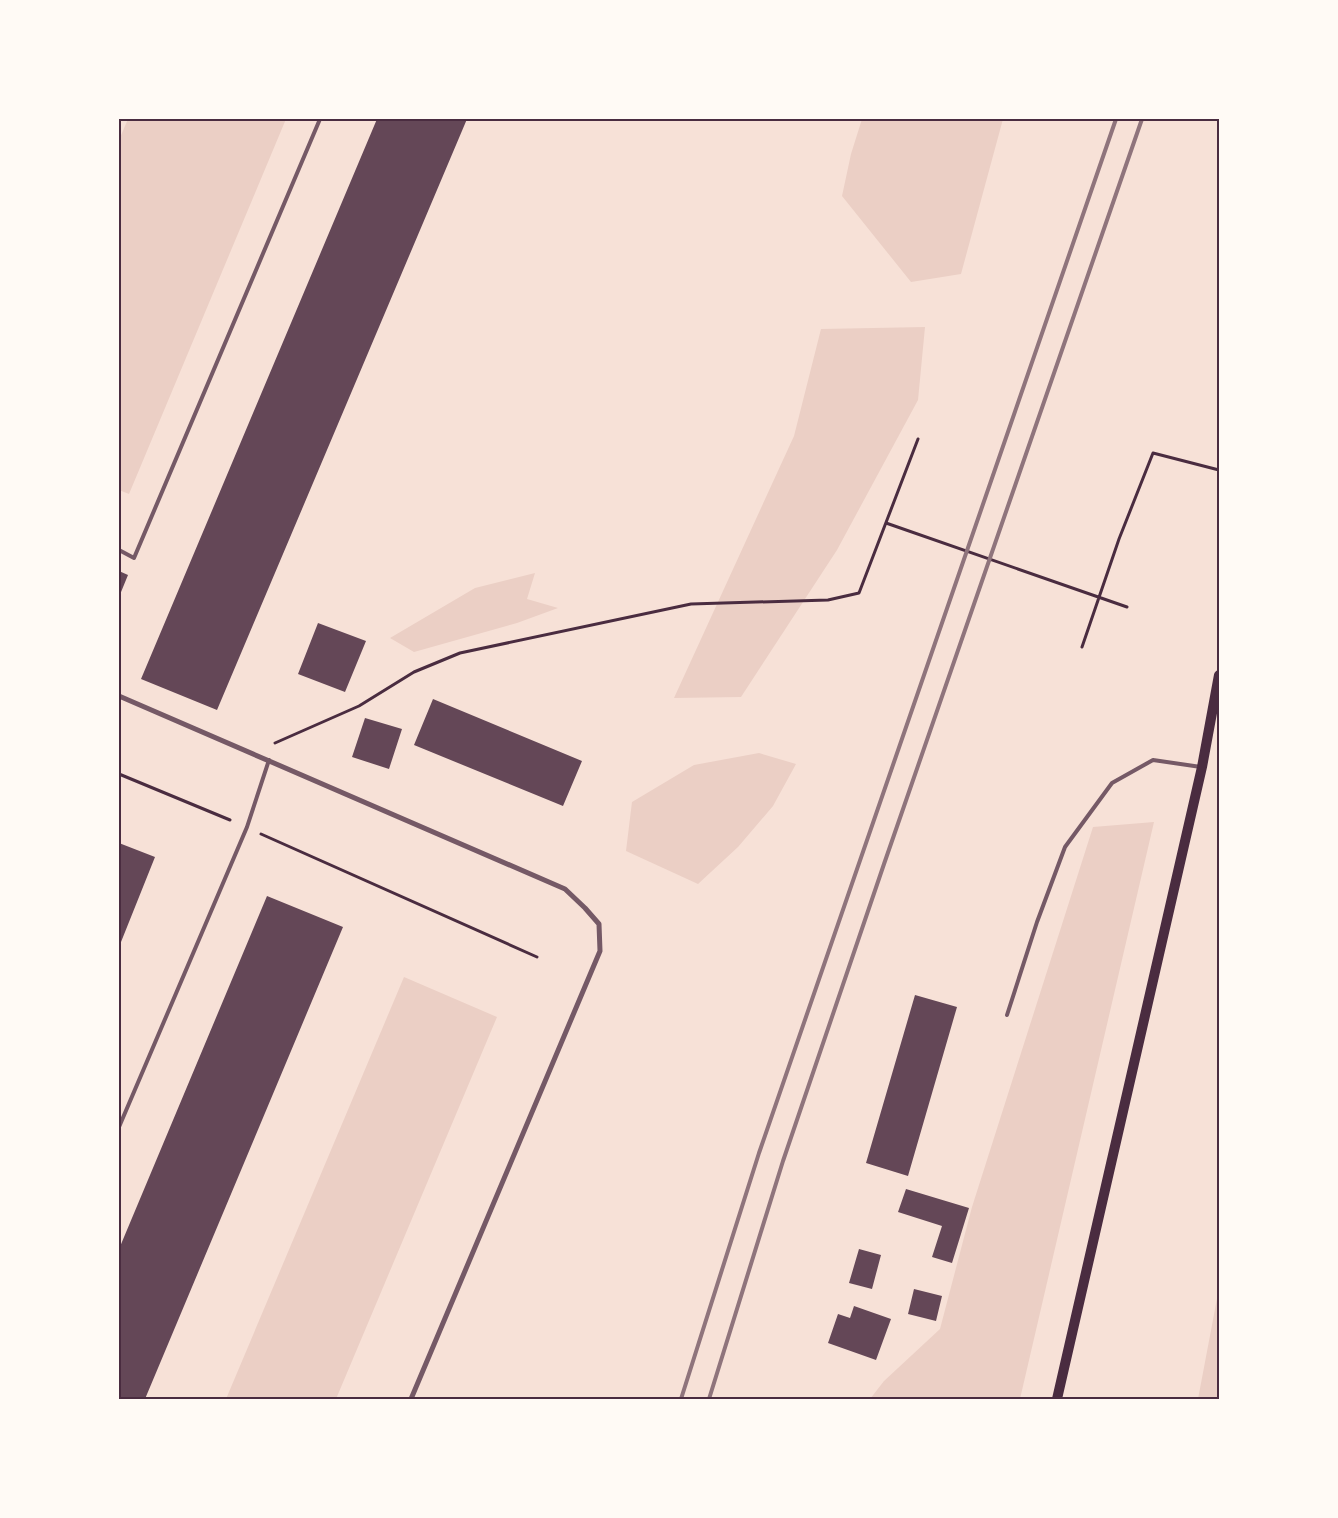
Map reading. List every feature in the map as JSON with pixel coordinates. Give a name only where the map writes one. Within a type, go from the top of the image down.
[{"type":"main road","points":[[1057,1399],[1202,767],[1219,675]]},
{"type":"street","points":[[119,696],[564,889],[599,924],[600,951],[411,1399]]},
{"type":"lane","points":[[119,550],[134,558],[320,119]]},
{"type":"lane","points":[[119,1127],[246,827],[269,760]]},
{"type":"lane","points":[[1007,1015],[1037,922],[1065,848],[1112,783],[1153,760],[1202,767]]},
{"type":"path","points":[[272,744],[359,706],[414,672],[460,653],[691,604],[828,600],[859,593],[918,438]]},
{"type":"path","points":[[1082,647],[1119,539],[1153,453],[1219,470]]},
{"type":"path","points":[[886,523],[1127,607]]},
{"type":"path","points":[[119,774],[246,827],[537,957]]},
{"type":"shaded area","points":[[128,119],[286,119],[129,494],[119,490],[119,140]]},
{"type":"shaded area","points":[[862,119],[1003,119],[961,274],[911,282],[842,196],[851,154]]},
{"type":"shaded area","points":[[925,327],[918,400],[837,550],[741,697],[674,698],[794,436],[821,329]]},
{"type":"shaded area","points":[[535,573],[527,599],[558,608],[517,623],[414,652],[390,638],[475,588]]},
{"type":"shaded area","points":[[759,753],[796,764],[773,806],[738,847],[698,884],[626,851],[632,802],[694,765]]},
{"type":"shaded area","points":[[1154,822],[1020,1399],[870,1399],[884,1381],[940,1329],[972,1207],[1093,827]]},
{"type":"shaded area","points":[[404,977],[497,1017],[336,1399],[226,1399]]},
{"type":"shaded area","points":[[1219,1288],[1219,1399],[1198,1399]]},
{"type":"building","points":[[377,119],[467,119],[217,710],[141,679]]},
{"type":"building","points":[[119,571],[128,575],[119,597]]},
{"type":"building","points":[[318,623],[366,641],[345,692],[298,674]]},
{"type":"building","points":[[433,699],[582,761],[563,806],[414,745]]},
{"type":"building","points":[[365,718],[402,729],[389,769],[352,757]]},
{"type":"building","points":[[119,843],[155,857],[119,947]]},
{"type":"building","points":[[267,896],[343,927],[145,1399],[119,1399],[119,1249]]},
{"type":"building","points":[[915,995],[957,1007],[908,1176],[866,1163]]},
{"type":"building","points":[[906,1189],[969,1208],[952,1263],[932,1257],[942,1226],[898,1212]]},
{"type":"building","points":[[859,1249],[881,1255],[872,1289],[849,1283]]},
{"type":"building","points":[[914,1289],[942,1296],[936,1321],[908,1314]]},
{"type":"building","points":[[854,1306],[891,1319],[876,1360],[828,1343],[838,1314],[850,1318]]},
{"type":"railway","points":[[681,1399],[759,1153],[1116,119]]},
{"type":"railway","points":[[709,1399],[783,1161],[1142,119]]}]
